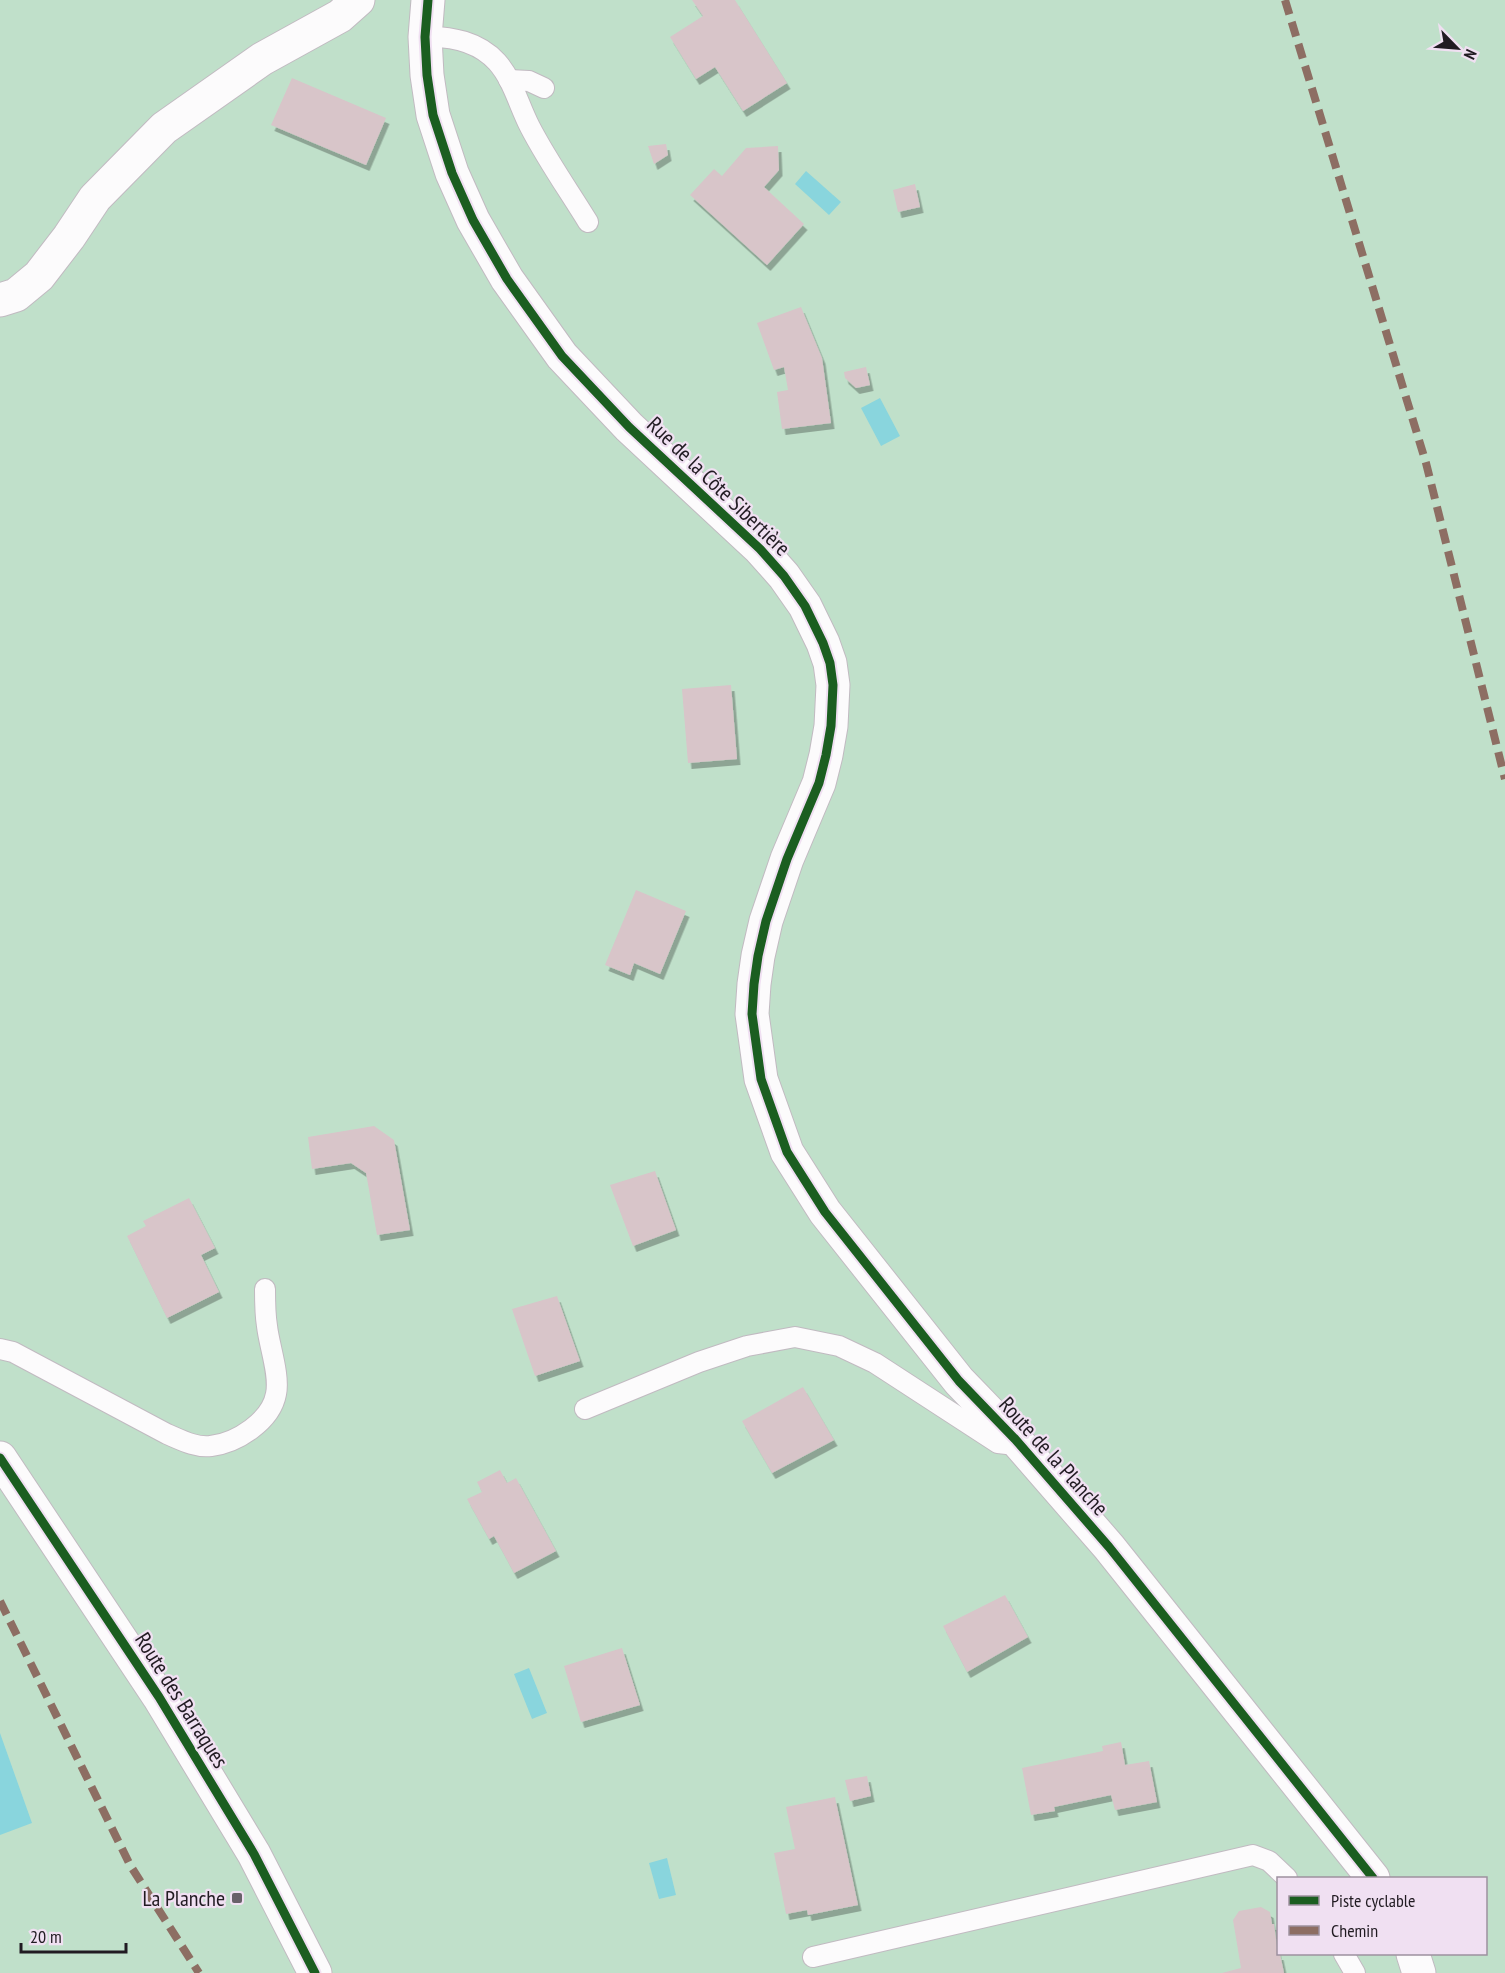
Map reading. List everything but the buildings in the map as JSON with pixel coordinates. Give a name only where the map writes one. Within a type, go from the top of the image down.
[{"type":"street","points":[[0,300],[16,295],[39,276],[95,198],[164,129],[262,59],[340,16],[358,0]]},
{"type":"street","name":"Rue de la Côte Sibertière","points":[[428,0],[427,75],[433,116],[452,173],[472,220],[507,279],[562,356],[629,427],[760,549],[784,576],[805,606],[824,643],[833,685],[831,726],[826,755],[819,783],[787,860],[766,921],[754,984],[752,1014],[754,1036]]},
{"type":"street","name":"Route de la Planche","points":[[754,1036],[761,1079],[787,1152],[825,1212],[959,1381],[1015,1438],[1109,1547],[1372,1877]]},
{"type":"street","name":"Route des Barraques","points":[[0,1458],[159,1697],[254,1854],[315,1973]]},
{"type":"street","points":[[1414,1955],[1419,1973]]},
{"type":"lane","points":[[426,37],[460,40],[496,61],[508,80],[532,130],[588,222]]},
{"type":"lane","points":[[508,80],[529,81],[544,88]]},
{"type":"lane","points":[[0,1349],[13,1352],[167,1434],[192,1445],[210,1446],[230,1441],[257,1424],[270,1411],[276,1393],[265,1289]]},
{"type":"lane","points":[[585,1410],[699,1362],[747,1346],[795,1338],[839,1346],[875,1363],[998,1443],[1007,1444],[1015,1438]]},
{"type":"lane","points":[[813,1957],[1253,1856],[1269,1861],[1286,1877]]},
{"type":"lane","points":[[1345,1955],[1354,1973]]},
{"type":"green space","points":[[0,0],[1505,0],[1505,1973],[0,1973]]},
{"type":"water","points":[[806,171],[841,202],[829,215],[795,184]]},
{"type":"water","points":[[880,398],[900,436],[881,446],[861,408]]},
{"type":"water","points":[[529,1668],[547,1713],[532,1719],[514,1674]]},
{"type":"water","points":[[0,1733],[32,1823],[0,1835]]},
{"type":"water","points":[[667,1858],[676,1895],[659,1899],[649,1863]]},
{"type":"marked path","points":[[1285,0],[1426,463],[1505,779]]},
{"type":"marked path","points":[[0,1601],[130,1865],[199,1973]]},
{"type":"cycle path","points":[[428,0],[425,37],[427,75],[433,115],[452,173],[473,220],[507,279],[562,356],[629,427],[760,549],[784,576],[805,606],[830,663],[833,685],[831,726],[826,755],[819,783],[787,859],[766,921],[754,984],[752,1014],[761,1079],[787,1152],[825,1212],[959,1381],[1015,1439],[1109,1547],[1372,1877]]},
{"type":"cycle path","points":[[0,1458],[159,1697],[254,1854],[315,1973]]},
{"type":"place","name":"La Planche","points":[[237,1898]]}]
